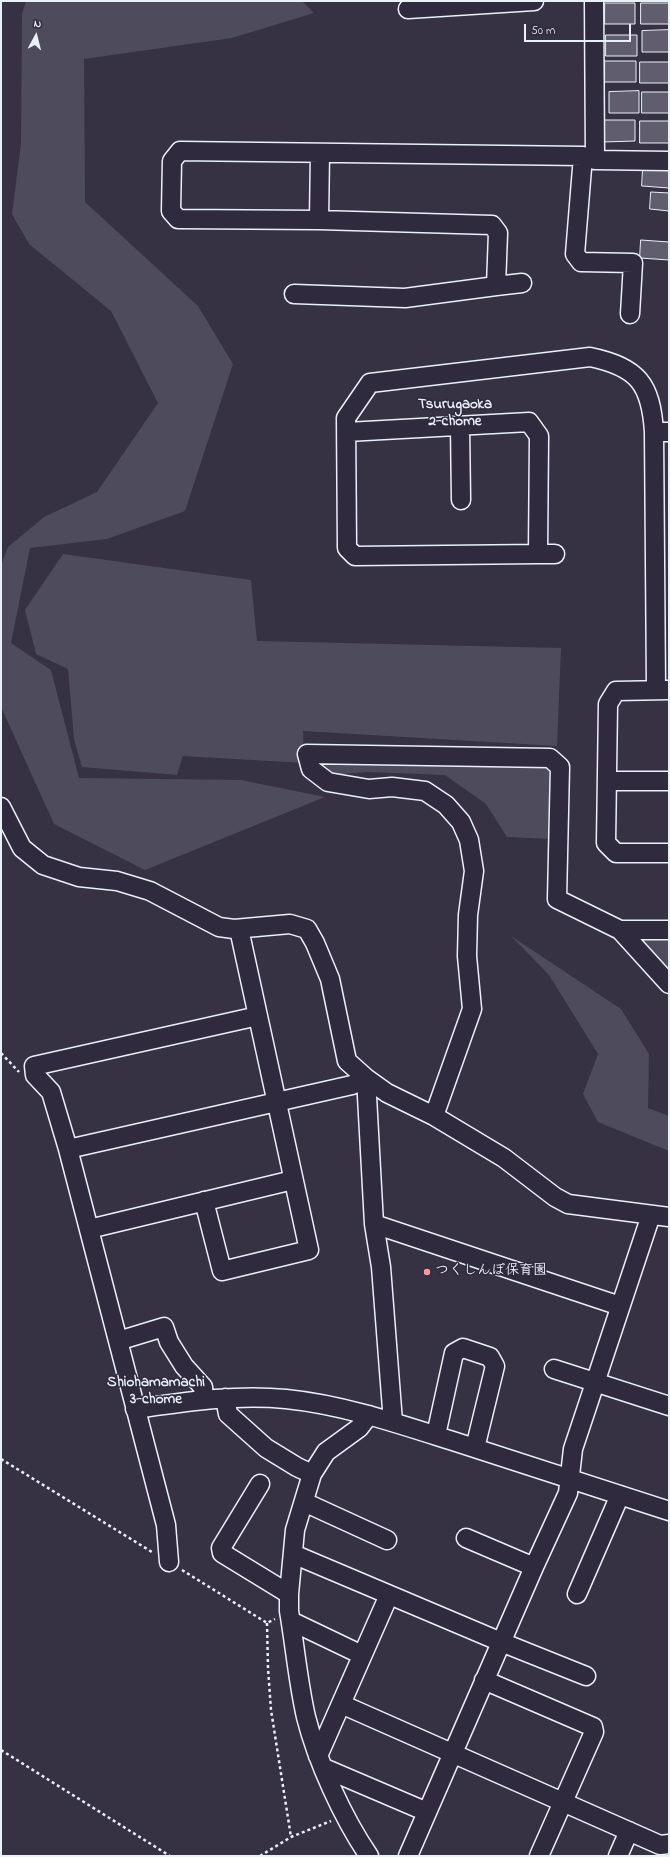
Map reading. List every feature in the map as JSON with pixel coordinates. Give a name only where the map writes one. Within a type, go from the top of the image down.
[{"type":"street","points":[[408,9],[534,1]]},
{"type":"street","points":[[594,1],[589,158],[575,254],[581,262],[633,263],[630,314]]},
{"type":"street","points":[[496,286],[498,233],[492,225],[319,220],[178,219],[171,211],[172,161],[180,151],[589,158],[669,161]]},
{"type":"street","points":[[319,220],[320,153]]},
{"type":"street","points":[[294,294],[405,298],[522,283]]},
{"type":"street","points":[[346,432],[529,422],[539,436],[546,554],[355,556],[347,548],[346,432],[346,418],[370,383],[590,357],[613,362],[633,374],[648,392],[653,412],[661,432],[663,690],[616,691],[608,704],[606,843],[616,853],[669,853]]},
{"type":"street","points":[[460,426],[461,500]]},
{"type":"street","points":[[434,1116],[472,1009],[467,956],[468,915],[474,871],[469,840],[461,822],[446,805],[425,791],[392,787],[369,789],[328,782],[311,769],[307,754],[550,758],[560,767],[557,899],[620,930],[669,984]]},
{"type":"street","points":[[607,781],[669,781]]},
{"type":"street","points":[[1,807],[22,848],[43,865],[79,877],[117,881],[150,891],[219,927],[239,929],[290,924],[307,928],[330,979],[347,1061],[366,1078],[387,1093],[434,1116],[504,1158],[555,1197],[568,1204],[669,1217]]},
{"type":"street","points":[[204,1201],[222,1271],[309,1250],[239,929]]},
{"type":"street","points":[[620,930],[669,930]]},
{"type":"street","points":[[169,1562],[166,1525],[68,1149],[51,1092],[35,1075],[34,1066],[258,1016]]},
{"type":"street","points":[[68,1149],[352,1085],[366,1078]]},
{"type":"street","points":[[366,1078],[374,1224],[381,1267],[393,1422]]},
{"type":"street","points":[[89,1229],[293,1180]]},
{"type":"street","points":[[408,1856],[484,1680],[568,1493],[573,1449],[651,1215]]},
{"type":"street","points":[[374,1224],[620,1306]]},
{"type":"street","points":[[118,1341],[164,1327],[169,1342],[184,1366],[203,1387],[204,1400]]},
{"type":"street","points":[[436,1435],[454,1353],[463,1348],[490,1357],[495,1366],[475,1448]]},
{"type":"street","points":[[554,1368],[669,1406]]},
{"type":"street","points":[[135,1409],[225,1398],[286,1399],[328,1405],[369,1414],[669,1511]]},
{"type":"street","points":[[225,1398],[228,1414],[266,1448],[297,1468],[312,1474]]},
{"type":"street","points":[[369,1414],[359,1428],[326,1452],[312,1474],[295,1530],[290,1608],[306,1717],[321,1762],[345,1816],[369,1856]]},
{"type":"street","points":[[260,1484],[221,1548],[222,1554],[290,1608],[362,1655]]},
{"type":"street","points":[[577,1594],[620,1495]]},
{"type":"street","points":[[304,1502],[387,1540]]},
{"type":"street","points":[[466,1538],[534,1567]]},
{"type":"street","points":[[293,1554],[501,1642],[586,1676]]},
{"type":"street","points":[[321,1762],[341,1704],[389,1594]]},
{"type":"street","points":[[484,1680],[593,1727],[594,1732],[539,1856]]},
{"type":"street","points":[[341,1704],[660,1845],[669,1844]]},
{"type":"street","points":[[321,1762],[427,1812]]},
{"type":"street","points":[[618,1856],[629,1831]]},
{"type":"path","points":[[1,1459],[267,1623]]},
{"type":"path","points":[[267,1623],[290,1608]]},
{"type":"path","points":[[267,1623],[271,1710],[291,1837]]},
{"type":"path","points":[[1,1750],[170,1856]]},
{"type":"path","points":[[260,1856],[291,1837],[345,1816]]},
{"type":"shaded area","points":[[26,1],[302,1],[314,13],[232,38],[84,59],[85,202],[198,306],[233,364],[185,511],[107,539],[30,548],[11,643],[51,670],[79,778],[241,780],[325,797],[145,870],[54,824],[1,707],[1,565],[8,547],[44,517],[97,492],[158,403],[111,311],[29,244],[12,214],[21,144],[22,14]]},
{"type":"shaded area","points":[[63,554],[251,580],[257,641],[561,648],[557,746],[303,731],[304,763],[183,756],[177,775],[82,767],[74,739],[68,669],[36,654],[25,610]]},
{"type":"shaded area","points":[[316,759],[545,762],[553,770],[552,839],[507,837],[486,804],[445,775],[368,772],[330,775],[316,765]]},
{"type":"shaded area","points":[[511,936],[621,1009],[649,1054],[648,1108],[669,1116],[669,1151],[598,1122],[583,1094],[598,1054],[549,975]]},
{"type":"shaded area","points":[[641,936],[669,937],[669,974],[639,941]]},
{"type":"building","points":[[605,3],[635,3],[635,24],[605,24]]},
{"type":"building","points":[[641,3],[669,3],[669,24],[641,24]]},
{"type":"building","points":[[669,30],[669,52],[642,52],[642,31]]},
{"type":"building","points":[[606,35],[637,35],[637,56],[606,56]]},
{"type":"building","points":[[605,61],[636,61],[636,82],[605,82]]},
{"type":"building","points":[[640,62],[669,62],[669,83],[640,83]]},
{"type":"building","points":[[639,91],[639,113],[609,113],[609,92]]},
{"type":"building","points":[[642,92],[669,92],[669,113],[642,113]]},
{"type":"building","points":[[604,120],[635,120],[635,141],[604,142]]},
{"type":"building","points":[[640,121],[669,121],[669,143],[640,143]]},
{"type":"building","points":[[643,168],[669,170],[669,188],[642,186]]},
{"type":"building","points":[[651,192],[669,193],[669,211],[650,209]]},
{"type":"building","points":[[641,240],[669,242],[669,260],[640,258]]},
{"type":"place","name":"つくしんぼ保育園","points":[[427,1272]]},
{"type":"district","name":"Tsurugaoka 2-chome","points":[[455,414]]},
{"type":"district","name":"Shiohamamachi 3-chome","points":[[156,1392]]}]
